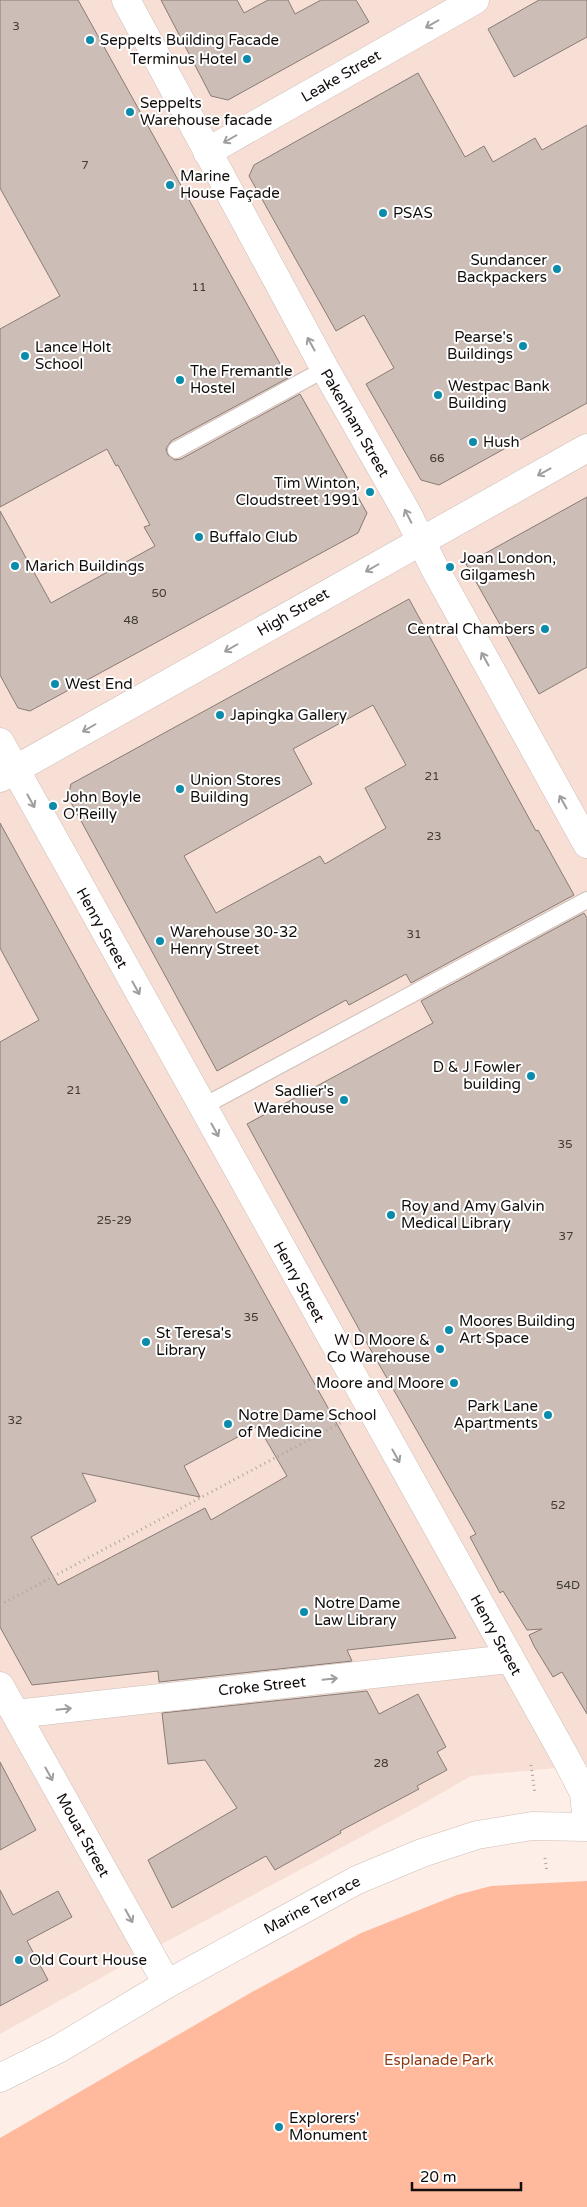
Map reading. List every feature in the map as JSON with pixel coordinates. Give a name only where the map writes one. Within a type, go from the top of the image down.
[{"type":"street","name":"Pakenham Street","points":[[126,0],[325,369],[407,513],[587,844]]},
{"type":"street","name":"Leake Street","points":[[207,152],[475,0]]},
{"type":"street","name":"High Street","points":[[7,774],[420,540],[587,448]]},
{"type":"street","name":"Henry Street","points":[[0,742],[7,774],[202,1107],[584,1793],[587,1825]]},
{"type":"street","name":"Croke Street","points":[[16,1714],[509,1658]]},
{"type":"street","name":"Mouat Street","points":[[0,1686],[167,1984]]},
{"type":"street","name":"Marine Terrace","points":[[0,2078],[60,2048],[167,1984],[357,1880],[422,1853],[486,1834],[532,1826],[587,1825]]},
{"type":"street","name":"Marine Terrace","points":[[0,2093],[60,2048]]},
{"type":"lane","points":[[176,450],[325,369]]},
{"type":"lane","points":[[202,1107],[587,900]]},
{"type":"path","points":[[0,1605],[369,1408]]},
{"type":"path","points":[[530,1764],[536,1799]]},
{"type":"path","points":[[544,1855],[547,1872]]},
{"type":"shaded area","points":[[0,0],[587,0],[587,1765],[471,1776],[0,2034]]},
{"type":"green space","name":"Esplanade Park","points":[[587,1881],[587,2207],[0,2207],[0,2138],[252,1992],[361,1933],[457,1895],[491,1886]]},
{"type":"building","points":[[0,0],[78,0],[288,378],[171,441],[166,449],[168,455],[175,460],[181,459],[300,394],[367,513],[358,533],[30,711],[18,708],[0,675],[0,511],[51,603],[155,546],[144,527],[150,525],[118,465],[116,466],[107,449],[0,507],[0,329],[60,296],[0,188]]},
{"type":"building","name":"Terminus Hotel","points":[[161,0],[237,0],[244,13],[268,0],[288,0],[295,14],[321,0],[356,0],[369,22],[228,100],[211,96]]},
{"type":"building","points":[[539,0],[587,0],[587,37],[514,77],[488,29]]},
{"type":"building","points":[[418,73],[465,157],[484,146],[493,162],[535,138],[542,150],[587,125],[587,403],[439,485],[421,480],[366,384],[394,368],[364,315],[336,331],[249,176],[254,165]]},
{"type":"building","name":"Central Chambers","points":[[587,497],[587,667],[539,694],[466,564]]},
{"type":"building","points":[[409,599],[536,831],[538,830],[574,895],[411,983],[406,974],[349,1005],[346,1000],[217,1071],[68,797],[71,784]],"holes":[[[373,705],[406,765],[365,788],[386,828],[325,864],[320,856],[216,913],[184,856],[312,784],[293,749]]]},
{"type":"building","points":[[0,823],[456,1638],[347,1650],[352,1661],[159,1682],[158,1671],[32,1685],[0,1627],[0,1042],[39,1020],[0,948]],"holes":[[[258,1426],[287,1476],[211,1520],[205,1508],[58,1585],[31,1537],[96,1501],[82,1473],[200,1497],[184,1466]]]},
{"type":"building","points":[[584,913],[587,918],[587,1714],[562,1672],[553,1677],[534,1646],[529,1635],[542,1629],[527,1630],[503,1591],[500,1593],[470,1537],[476,1534],[360,1331],[247,1124],[433,1023],[421,1001]]},
{"type":"building","points":[[367,1691],[379,1714],[418,1694],[446,1747],[437,1752],[447,1770],[417,1786],[419,1789],[340,1831],[341,1833],[275,1870],[266,1856],[172,1908],[148,1860],[237,1808],[205,1760],[168,1764],[162,1713]]},
{"type":"building","points":[[0,1762],[36,1830],[0,1850]]},
{"type":"building","name":"Old Court House","points":[[0,1890],[13,1915],[58,1891],[72,1917],[27,1941],[48,1980],[0,2006]]},
{"type":"place","name":"Seppelts Building Facade","points":[[90,40]]},
{"type":"place","name":"Terminus Hotel","points":[[247,59]]},
{"type":"place","name":"Seppelts Warehouse facade","points":[[130,112]]},
{"type":"place","name":"Marine House Façade","points":[[170,185]]},
{"type":"place","name":"PSAS","points":[[383,213]]},
{"type":"place","name":"Sundancer Backpackers","points":[[557,269]]},
{"type":"place","name":"Pearse's Buildings","points":[[523,346]]},
{"type":"place","name":"Lance Holt School","points":[[25,356]]},
{"type":"place","name":"The Fremantle Hostel","points":[[180,380]]},
{"type":"place","name":"Westpac Bank Building","points":[[438,395]]},
{"type":"place","name":"Hush","points":[[473,442]]},
{"type":"place","name":"Tim Winton, Cloudstreet 1991","points":[[370,492]]},
{"type":"place","name":"Buffalo Club","points":[[199,537]]},
{"type":"place","name":"Marich Buildings","points":[[15,566]]},
{"type":"place","name":"Joan London, Gilgamesh","points":[[450,567]]},
{"type":"place","name":"Central Chambers","points":[[545,629]]},
{"type":"place","name":"West End","points":[[55,684]]},
{"type":"place","name":"Japingka Gallery","points":[[220,715]]},
{"type":"place","name":"Union Stores Building","points":[[180,789]]},
{"type":"place","name":"John Boyle O'Reilly","points":[[53,806]]},
{"type":"place","name":"Warehouse 30-32 Henry Street","points":[[160,941]]},
{"type":"place","name":"D & J Fowler building","points":[[531,1076]]},
{"type":"place","name":"Sadlier's Warehouse","points":[[344,1100]]},
{"type":"place","name":"Roy and Amy Galvin Medical Library","points":[[391,1215]]},
{"type":"place","name":"Moores Building Art Space","points":[[449,1330]]},
{"type":"place","name":"St Teresa's Library","points":[[146,1342]]},
{"type":"place","name":"W D Moore & Co Warehouse","points":[[440,1349]]},
{"type":"place","name":"Moore and Moore","points":[[454,1383]]},
{"type":"place","name":"Park Lane Apartments","points":[[548,1415]]},
{"type":"place","name":"Notre Dame School of Medicine","points":[[228,1424]]},
{"type":"place","name":"Notre Dame Law Library","points":[[304,1612]]},
{"type":"place","name":"Old Court House","points":[[19,1960]]},
{"type":"place","name":"Explorers' Monument","points":[[279,2127]]}]
